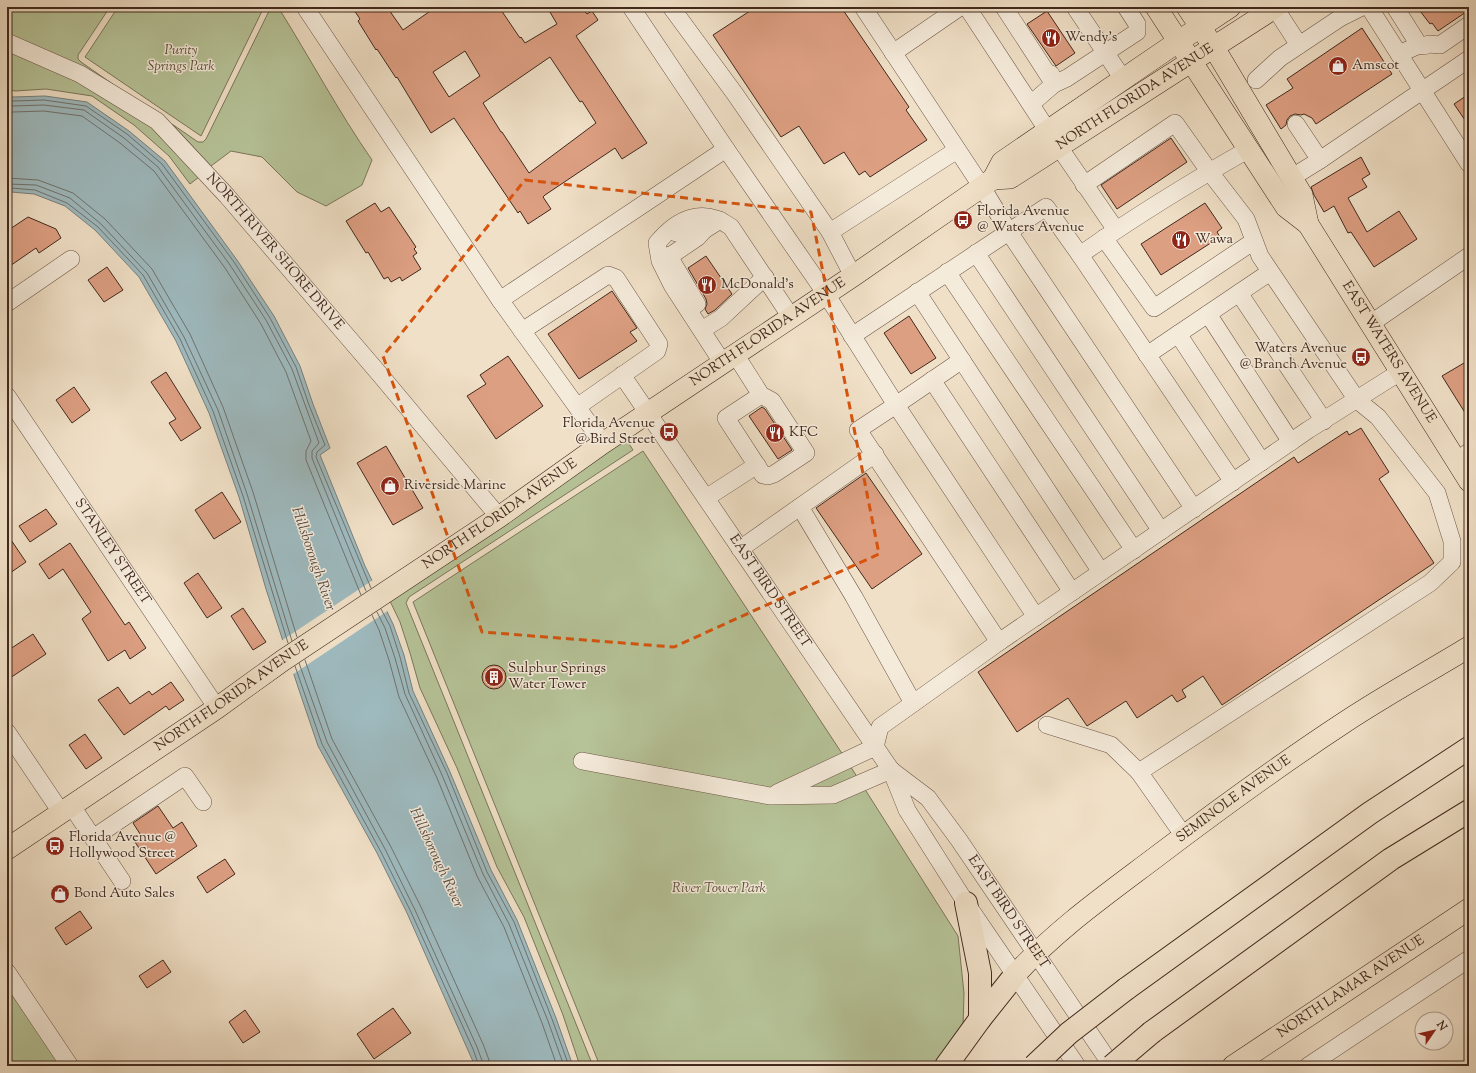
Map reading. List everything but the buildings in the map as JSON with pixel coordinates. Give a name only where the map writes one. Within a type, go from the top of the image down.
[{"type":"highway","points":[[1034,1066],[1069,1033],[1126,989],[1370,813],[1469,748]]},
{"type":"highway","points":[[1112,1066],[1152,1032],[1392,859],[1469,810]]},
{"type":"highway","points":[[966,903],[980,973],[980,1019]]},
{"type":"highway","points":[[946,1066],[980,1019],[1015,975]]},
{"type":"main road","name":"EAST WATERS AVENUE","points":[[1156,7],[1286,207],[1308,224]]},
{"type":"main road","name":"EAST WATERS AVENUE","points":[[1187,7],[1213,46],[1302,195],[1308,224],[1400,372],[1462,457],[1469,481]]},
{"type":"main road","name":"NORTH FLORIDA AVENUE","points":[[1054,139],[1122,79],[1230,7]]},
{"type":"main road","name":"NORTH FLORIDA AVENUE","points":[[7,849],[217,708],[384,592],[499,517],[603,443],[728,358],[853,276],[987,183],[1002,162],[1054,139],[1191,60],[1275,7]]},
{"type":"main road","name":"SEMINOLE AVENUE","points":[[1015,975],[1036,952],[1107,894],[1267,775],[1346,721],[1469,647]]},
{"type":"main road","name":"NORTH LAMAR AVENUE","points":[[1232,1066],[1469,908]]},
{"type":"street","points":[[305,7],[500,300],[603,443]]},
{"type":"street","points":[[631,7],[726,150],[826,294],[896,404],[1036,617]]},
{"type":"street","points":[[671,7],[735,94],[830,232],[853,276]]},
{"type":"street","points":[[863,7],[957,150],[987,183],[1009,232],[1194,509]]},
{"type":"street","points":[[893,53],[960,7]]},
{"type":"street","points":[[967,7],[1084,185],[1110,234],[1154,308],[1254,241]]},
{"type":"street","points":[[1004,7],[1054,84]]},
{"type":"street","points":[[1016,7],[1015,12],[1045,56],[1054,84]]},
{"type":"street","points":[[1067,7],[1073,16],[1088,26]]},
{"type":"street","points":[[1075,7],[1122,79]]},
{"type":"street","points":[[1031,104],[1054,84],[1067,78],[1137,32],[1137,24],[1126,7]]},
{"type":"street","points":[[1275,7],[1299,45]]},
{"type":"street","points":[[1256,80],[1280,58],[1340,18],[1362,7]]},
{"type":"street","points":[[1369,7],[1469,164]]},
{"type":"street","points":[[1395,7],[1419,45]]},
{"type":"street","points":[[1399,54],[1419,45],[1440,45],[1469,25]]},
{"type":"street","name":"NORTH RIVER SHORE DRIVE","points":[[7,42],[80,74],[157,121],[232,202],[382,377],[499,517]]},
{"type":"street","points":[[1291,178],[1469,59]]},
{"type":"street","points":[[1084,185],[1174,123],[1209,172],[1246,219],[1260,256],[1357,400],[1378,417],[1436,493],[1452,541],[1452,562],[1430,583],[1139,772]]},
{"type":"street","points":[[1296,124],[1320,160]]},
{"type":"street","points":[[1080,256],[1110,234],[1209,172],[1249,149]]},
{"type":"street","points":[[500,300],[726,150]]},
{"type":"street","points":[[830,232],[957,150]]},
{"type":"street","points":[[852,336],[1046,207],[1233,482]]},
{"type":"street","points":[[761,395],[726,418],[763,475],[768,476],[774,474],[806,453],[772,401],[761,395],[700,328],[669,279],[660,261],[657,243],[667,231],[681,222],[709,216],[720,220],[731,227],[737,234],[791,317]]},
{"type":"street","points":[[700,328],[702,312],[673,263],[667,246],[672,235],[681,230],[704,230],[720,220]]},
{"type":"street","points":[[976,253],[1162,531]]},
{"type":"street","points":[[1370,324],[1469,256]]},
{"type":"street","points":[[7,303],[71,259]]},
{"type":"street","points":[[947,272],[1134,550]]},
{"type":"street","points":[[1147,355],[1270,272]]},
{"type":"street","points":[[522,331],[608,275],[616,278],[659,344],[657,351],[577,407]]},
{"type":"street","points":[[700,328],[721,318],[765,276]]},
{"type":"street","points":[[917,292],[1101,572]]},
{"type":"street","points":[[1239,293],[1324,421]]},
{"type":"street","points":[[1208,314],[1291,442]]},
{"type":"street","points":[[1178,334],[1262,462]]},
{"type":"street","points":[[962,360],[858,430],[999,642]]},
{"type":"street","points":[[770,796],[875,747],[880,727],[999,642],[1291,442],[1400,372]]},
{"type":"street","name":"EAST BIRD STREET","points":[[622,376],[875,747],[890,770],[907,810],[966,903],[1077,1066]]},
{"type":"street","points":[[932,380],[1072,592]]},
{"type":"street","name":"STANLEY STREET","points":[[7,396],[217,708]]},
{"type":"street","points":[[740,549],[875,454]]},
{"type":"street","points":[[706,498],[756,465]]},
{"type":"street","points":[[800,507],[854,597],[914,703]]},
{"type":"street","points":[[1047,725],[1111,745],[1139,772],[1184,836]]},
{"type":"street","points":[[7,732],[66,809],[93,838],[122,881]]},
{"type":"street","points":[[582,761],[770,796],[833,795],[890,770]]},
{"type":"street","name":"EAST BIRD STREET","points":[[890,770],[928,798],[959,840],[1036,952],[1112,1066]]},
{"type":"street","points":[[93,838],[184,776],[203,802]]},
{"type":"street","points":[[1308,1066],[1469,959]]},
{"type":"street","points":[[7,972],[70,1066]]},
{"type":"highlighted area","points":[[525,180],[811,212],[879,554],[674,647],[482,632],[383,356]]},
{"type":"green space","points":[[7,7],[110,7],[78,55],[78,59],[114,85],[85,68],[7,33]]},
{"type":"green space","name":"Purity Springs Park","points":[[118,7],[264,7],[201,136],[85,57]]},
{"type":"green space","points":[[271,7],[278,7],[347,123],[372,160],[362,185],[326,206],[297,192],[262,157],[231,151],[211,166],[172,124],[198,142],[203,142],[206,139]]},
{"type":"green space","points":[[7,51],[76,81],[151,127],[199,177],[190,184],[169,156],[134,125],[92,96],[46,89],[15,91],[7,89]]},
{"type":"green space","points":[[626,439],[633,450],[409,597],[406,603],[593,1066],[580,1066],[563,1015],[524,917],[497,867],[457,768],[420,688],[400,622],[389,599]]},
{"type":"green space","name":"River Tower Park","points":[[643,451],[847,761],[958,936],[964,993],[963,1028],[934,1066],[600,1066],[413,602]]},
{"type":"green space","points":[[7,987],[62,1066],[7,1066]]},
{"type":"water","name":"Hillsborough River","points":[[7,96],[45,96],[87,102],[129,131],[165,161],[237,260],[274,316],[300,366],[330,448],[320,455],[365,566],[393,624],[404,655],[413,691],[450,772],[491,870],[517,920],[556,1018],[573,1066],[475,1066],[407,913],[377,853],[318,746],[266,589],[239,497],[209,413],[176,341],[139,277],[95,230],[65,206],[34,194],[11,192],[7,194]]},
{"type":"pier","points":[[373,580],[389,610],[292,675],[281,641]]},
{"type":"place","name":"Wendy's","points":[[1051,38]]},
{"type":"place","name":"Amscot","points":[[1338,66]]},
{"type":"place","name":"Florida Avenue @ Waters Avenue","points":[[963,220]]},
{"type":"place","name":"Wawa","points":[[1181,240]]},
{"type":"place","name":"McDonald's","points":[[707,285]]},
{"type":"place","name":"Waters Avenue @ Branch Avenue","points":[[1361,357]]},
{"type":"place","name":"Florida Avenue @ Bird Street","points":[[669,432]]},
{"type":"place","name":"KFC","points":[[775,433]]},
{"type":"place","name":"Riverside Marine","points":[[390,486]]},
{"type":"place","name":"Sulphur Springs Water Tower","points":[[494,677]]},
{"type":"place","name":"Florida Avenue @ Hollywood Street","points":[[55,846]]},
{"type":"place","name":"Bond Auto Sales","points":[[60,894]]}]
